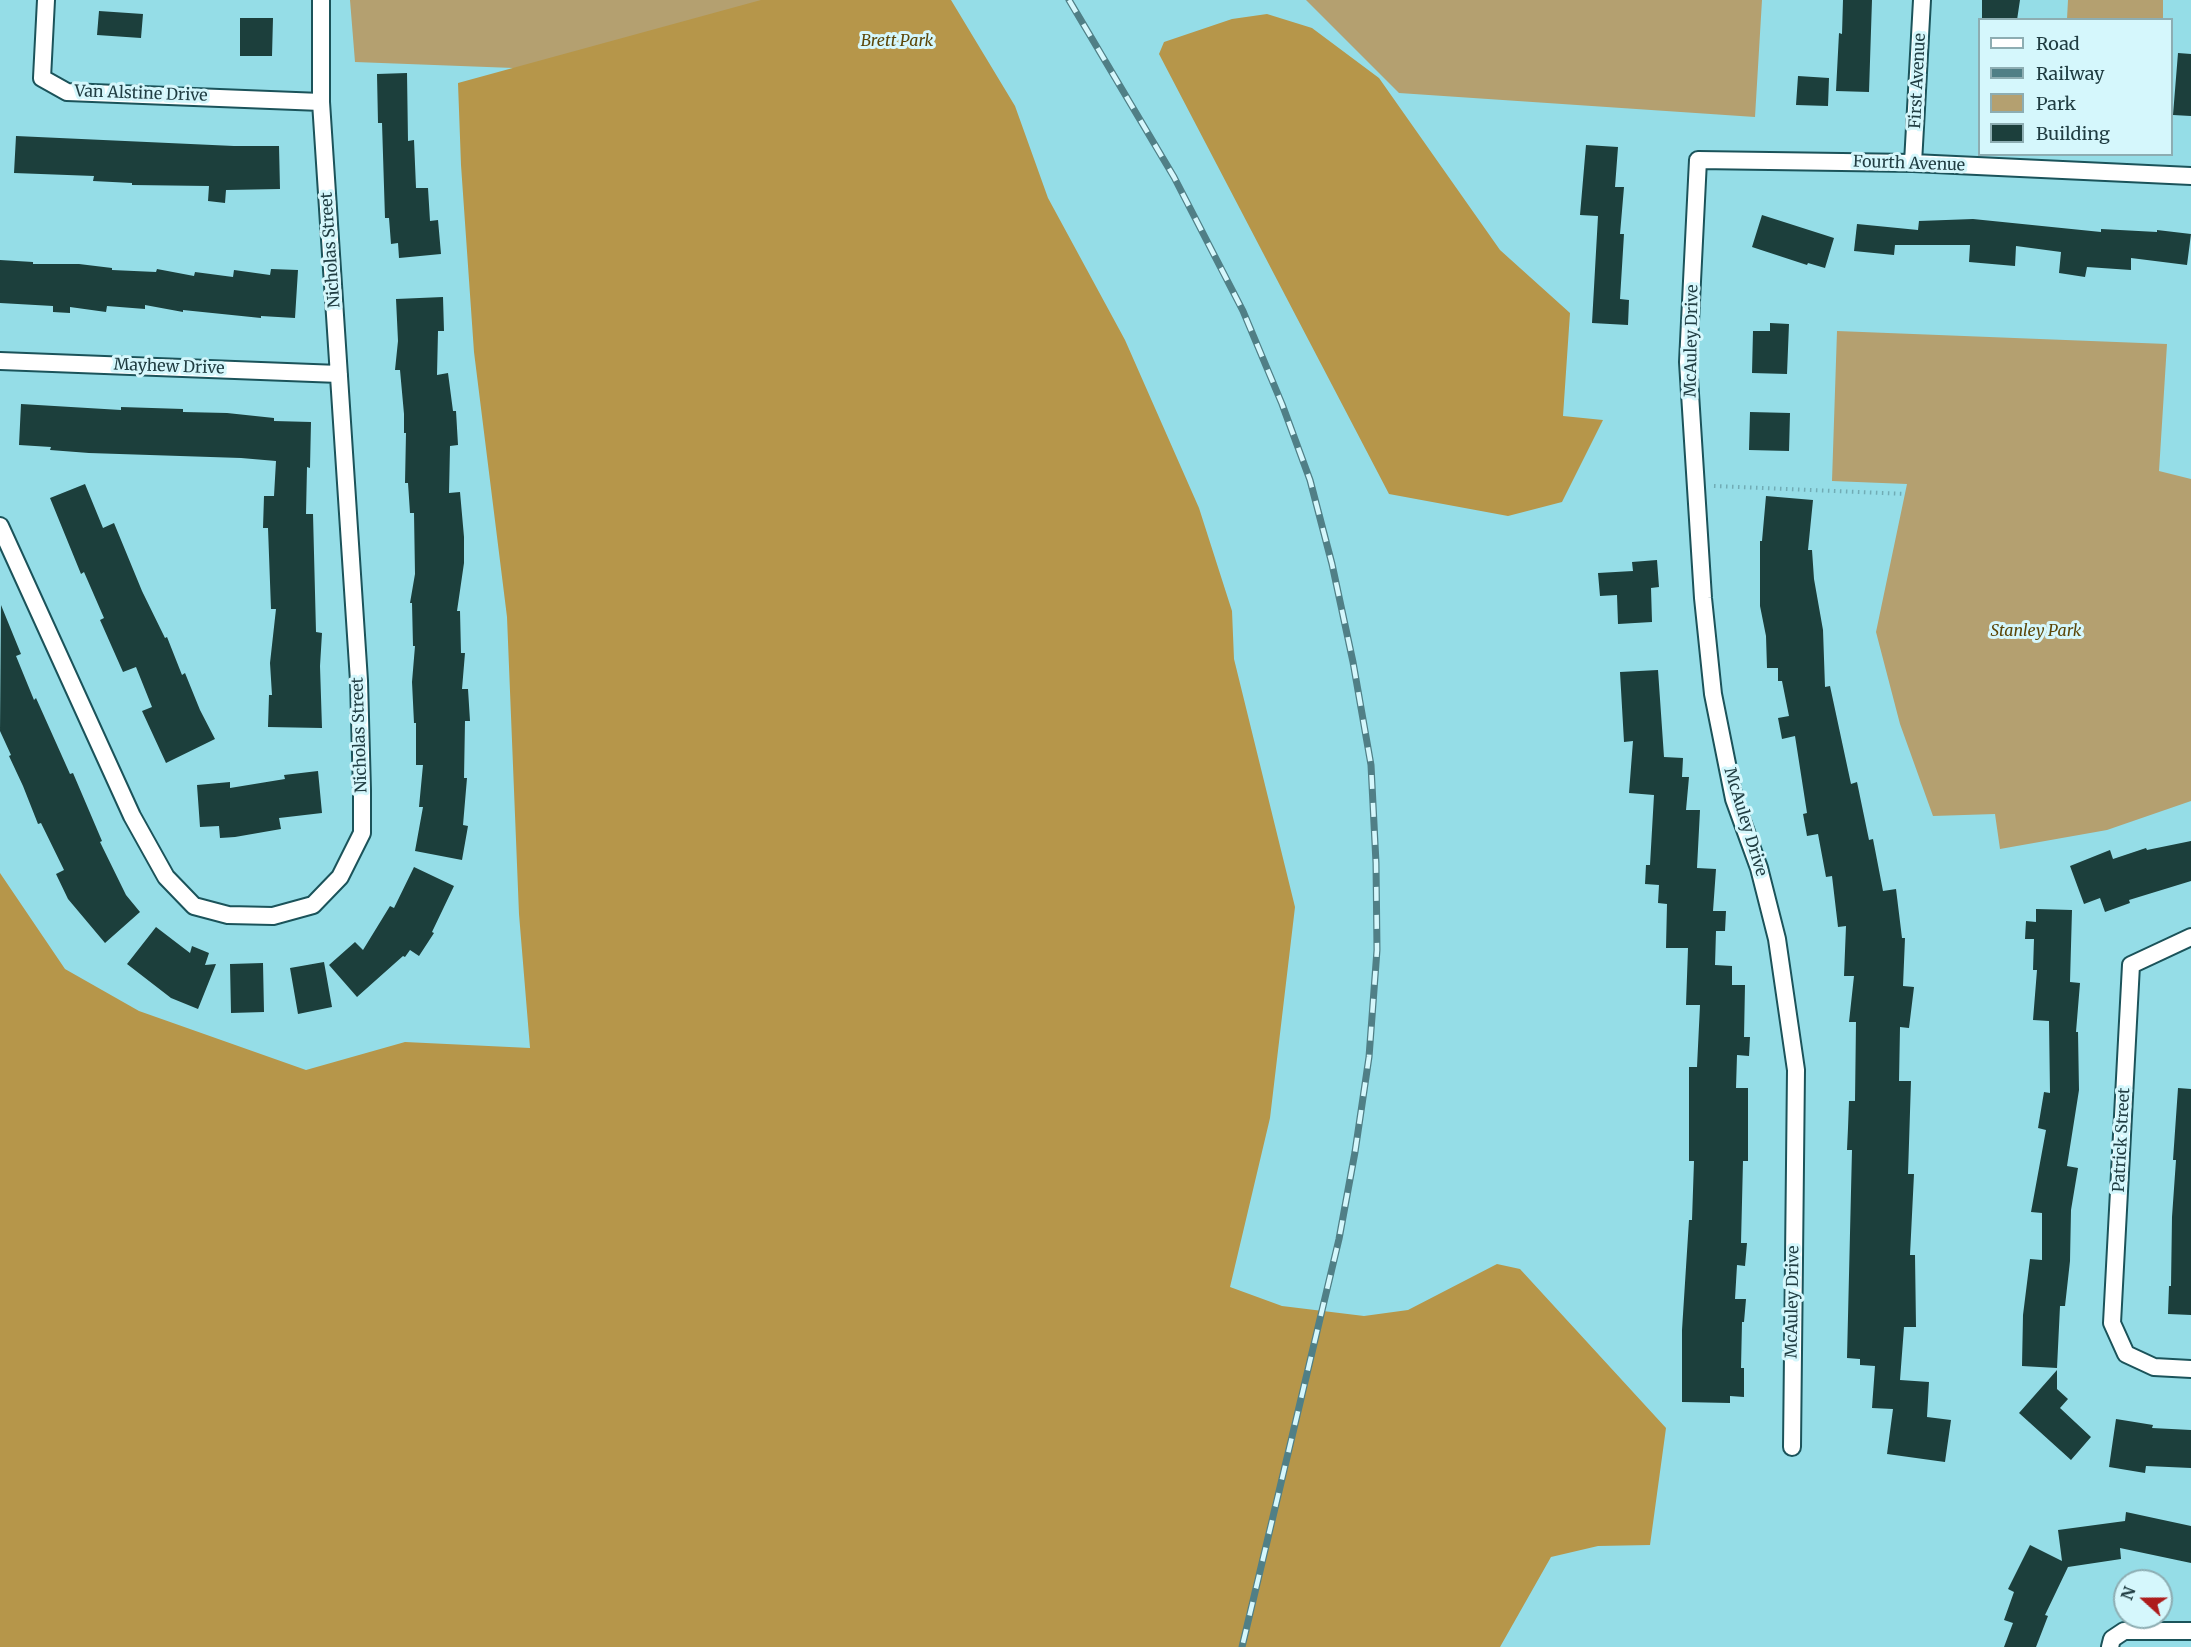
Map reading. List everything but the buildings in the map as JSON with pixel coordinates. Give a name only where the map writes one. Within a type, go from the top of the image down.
[{"type":"street","name":"Van Alstine Drive","points":[[46,0],[42,78],[67,92],[321,102]]},
{"type":"street","name":"Nicholas Street","points":[[0,526],[132,816],[166,877],[194,906],[228,915],[273,916],[313,905],[340,877],[362,833],[359,681],[321,102],[321,0]]},
{"type":"street","name":"First Avenue","points":[[1913,163],[1922,0]]},
{"type":"street","name":"Fourth Avenue","points":[[1698,160],[1913,163],[2191,176]]},
{"type":"street","name":"McAuley Drive","points":[[1698,160],[1688,362],[1713,694],[1734,799],[1759,868],[1777,939],[1796,1070],[1792,1447]]},
{"type":"street","name":"Mayhew Drive","points":[[0,360],[339,374]]},
{"type":"street","name":"Patrick Street","points":[[2191,938],[2131,965],[2112,1323],[2126,1354],[2154,1367],[2191,1369]]},
{"type":"street","points":[[2110,1647],[2112,1639],[2124,1630],[2191,1631]]},
{"type":"path","points":[[1696,486],[1906,494]]},
{"type":"green space","name":"Brett Park","points":[[350,0],[920,0],[989,86],[355,62]]},
{"type":"green space","points":[[761,0],[951,0],[1015,106],[1048,198],[1125,340],[1199,508],[1232,611],[1234,659],[1295,907],[1270,1118],[1230,1287],[1282,1306],[1364,1316],[1408,1310],[1497,1264],[1520,1269],[1666,1428],[1650,1545],[1598,1546],[1551,1557],[1500,1647],[0,1647],[0,873],[65,969],[139,1011],[306,1070],[405,1042],[530,1048],[519,914],[507,617],[474,352],[461,165],[458,83]]},
{"type":"green space","points":[[1306,0],[1762,0],[1755,117],[1399,93]]},
{"type":"green space","points":[[2068,0],[2163,0],[2163,18],[2067,18]]},
{"type":"green space","points":[[1267,14],[1312,28],[1379,78],[1500,250],[1570,313],[1563,416],[1603,420],[1562,502],[1508,516],[1389,494],[1159,54],[1164,42],[1232,19]]},
{"type":"green space","name":"Stanley Park","points":[[1837,331],[2167,344],[2159,471],[2191,479],[2191,801],[2107,830],[2000,849],[1995,814],[1933,816],[1900,724],[1876,632],[1907,484],[1832,481]]},
{"type":"railway","points":[[1069,0],[1174,177],[1243,311],[1282,404],[1310,480],[1332,564],[1353,662],[1371,765],[1376,863],[1377,950],[1369,1057],[1339,1239],[1242,1647]]}]
